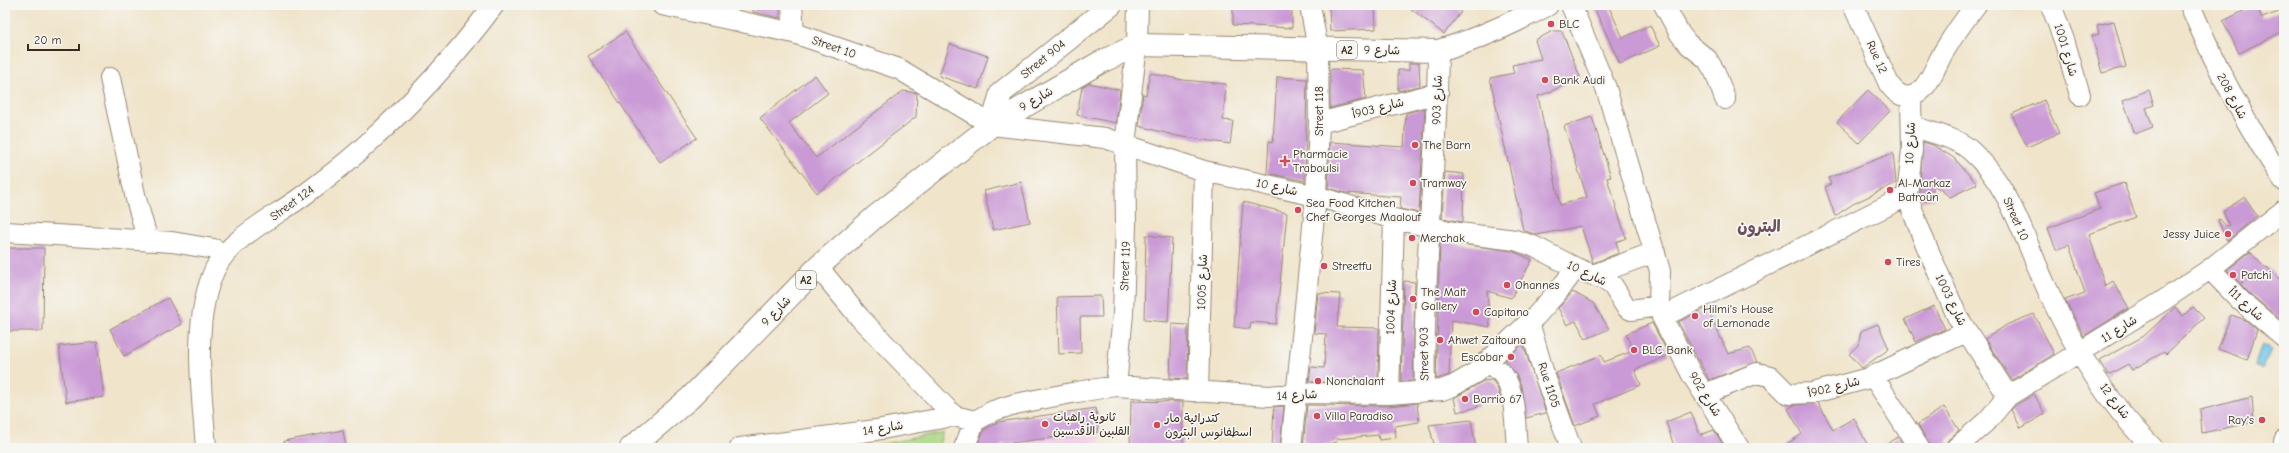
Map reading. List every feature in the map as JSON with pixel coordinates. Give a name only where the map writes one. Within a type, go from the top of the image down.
[{"type":"main road","name":"Street 904","points":[[992,125],[1001,93],[1111,5]]},
{"type":"main road","name":"شارع 9","points":[[631,448],[690,398],[818,267],[875,217],[992,125],[1099,63],[1137,45],[1318,50],[1438,51],[1466,43],[1503,29],[1548,5]]},
{"type":"street","name":"Street 124","points":[[206,448],[201,354],[202,319],[210,280],[224,254],[237,242],[302,197],[368,143],[463,45],[494,5]]},
{"type":"street","name":"Street 10","points":[[662,5],[794,33],[899,69],[992,125]]},
{"type":"street","points":[[792,5],[794,33]]},
{"type":"street","name":"Street 119","points":[[1116,386],[1123,314],[1126,240],[1125,144],[1137,45],[1138,5]]},
{"type":"street","name":"Street 118","points":[[1296,394],[1316,196],[1319,123],[1318,50],[1310,5]]},
{"type":"street","points":[[1571,5],[1606,88],[1655,252],[1660,271],[1660,312]]},
{"type":"street","points":[[1664,5],[1680,34],[1688,44],[1707,59],[1715,72],[1725,99]]},
{"type":"street","name":"Rue 12","points":[[1853,5],[1889,84],[1895,92],[1902,96],[1911,96]]},
{"type":"street","points":[[1911,96],[1919,93],[1925,86],[1945,49],[1976,5]]},
{"type":"street","name":"شارع 1001","points":[[2051,5],[2065,43],[2080,95]]},
{"type":"street","name":"شارع 208","points":[[2190,5],[2228,89],[2245,120],[2284,181]]},
{"type":"street","name":"شارع 903","points":[[1424,316],[1438,93],[1438,51]]},
{"type":"street","points":[[110,78],[136,200],[148,241]]},
{"type":"street","name":"شارع 903أ","points":[[1319,123],[1438,93]]},
{"type":"street","name":"شارع 10","points":[[992,125],[1105,138],[1204,171],[1316,196],[1394,219],[1459,233],[1515,240],[1533,246],[1613,286],[1626,307],[1631,310],[1660,312],[1907,196],[1912,126],[1911,96]]},
{"type":"street","name":"Street 10","points":[[1912,126],[1960,143],[1985,165],[1999,184],[2010,203],[2045,285],[2081,352]]},
{"type":"street","name":"شارع 1005","points":[[1198,392],[1204,171]]},
{"type":"street","name":"شارع 1003","points":[[1907,196],[1940,278],[1966,332],[2008,396]]},
{"type":"street","name":"شارع 11","points":[[1956,448],[1988,420],[2008,396],[2081,352],[2210,268],[2284,210]]},
{"type":"street","name":"شارع 1004","points":[[1389,394],[1394,219]]},
{"type":"street","points":[[5,232],[172,242],[214,249],[224,254]]},
{"type":"street","points":[[1584,271],[1655,252]]},
{"type":"street","points":[[818,267],[860,318],[954,416],[975,421],[964,448]]},
{"type":"street","name":"شارع 11أ","points":[[2210,268],[2241,301],[2284,338]]},
{"type":"street","name":"شارع 14","points":[[975,421],[993,411],[1015,404],[1116,386],[1269,396],[1296,394],[1389,394],[1425,391],[1453,386],[1474,373],[1529,322],[1560,289],[1584,271]]},
{"type":"street","name":"شارع 902","points":[[1660,312],[1692,376],[1739,448]]},
{"type":"street","name":"Street 903","points":[[1424,316],[1425,391]]},
{"type":"street","name":"Rue 1105","points":[[1529,322],[1544,374],[1571,448]]},
{"type":"street","name":"شارع 902أ","points":[[1705,394],[1757,373],[1770,376],[1788,394],[1802,395],[1873,376],[1966,332]]},
{"type":"street","name":"شارع 12","points":[[2081,352],[2108,395],[2153,448]]},
{"type":"street","points":[[1486,362],[1504,376],[1508,384],[1515,416],[1517,448]]},
{"type":"street","points":[[1873,376],[1919,448]]},
{"type":"street","points":[[1291,448],[1296,394]]},
{"type":"street","name":"شارع 14","points":[[740,448],[807,443],[954,416]]},
{"type":"street","points":[[2283,448],[2284,441]]},
{"type":"shaded area","name":"ثانوية راهبات القلبين الأقدسين","points":[[1096,408],[1100,448],[974,448],[977,438],[986,428],[998,420]]},
{"type":"green space","points":[[943,432],[938,448],[863,448]]},
{"type":"water","points":[[2262,344],[2271,349],[2263,369],[2255,365]]},
{"type":"building","points":[[753,5],[780,5],[780,18],[753,12]]},
{"type":"building","points":[[1233,5],[1292,5],[1292,28],[1233,25]]},
{"type":"building","points":[[1329,5],[1375,5],[1376,29],[1330,31]]},
{"type":"building","points":[[1406,5],[1452,5],[1461,12],[1444,34]]},
{"type":"building","points":[[1593,5],[1608,5],[1623,38],[1650,25],[1660,46],[1620,64]]},
{"type":"building","points":[[2256,5],[2262,18],[2284,10],[2284,31],[2239,53],[2223,21]]},
{"type":"building","points":[[2114,21],[2126,67],[2102,73],[2092,36],[2099,34],[2097,25]]},
{"type":"building","points":[[1553,31],[1562,31],[1580,77],[1550,92],[1538,96],[1560,205],[1587,197],[1564,126],[1592,117],[1611,177],[1607,178],[1626,238],[1616,242],[1619,253],[1593,263],[1581,226],[1537,235],[1523,230],[1490,78],[1514,73],[1512,65],[1541,59],[1535,40]]},
{"type":"building","points":[[625,32],[697,138],[660,162],[588,56]]},
{"type":"building","points":[[950,44],[988,56],[978,89],[939,76]]},
{"type":"building","points":[[1409,63],[1419,63],[1420,86],[1398,91],[1398,70],[1409,70]]},
{"type":"building","points":[[1330,69],[1363,70],[1366,99],[1330,108]]},
{"type":"building","points":[[1150,73],[1183,80],[1226,84],[1223,120],[1233,121],[1230,144],[1177,136],[1139,126],[1143,94],[1146,95]]},
{"type":"building","points":[[815,75],[828,93],[789,123],[816,158],[903,91],[917,93],[916,117],[817,193],[760,118]]},
{"type":"building","points":[[1277,77],[1307,79],[1305,181],[1267,173],[1269,141],[1273,142]]},
{"type":"building","points":[[1089,83],[1120,90],[1116,123],[1077,115],[1082,87]]},
{"type":"building","points":[[1868,90],[1890,111],[1859,143],[1837,122]]},
{"type":"building","points":[[2149,90],[2154,105],[2146,108],[2153,127],[2135,134],[2123,100]]},
{"type":"building","points":[[2044,100],[2059,133],[2027,147],[2012,114]]},
{"type":"building","points":[[1425,108],[1419,213],[1400,209],[1401,197],[1346,193],[1328,188],[1330,142],[1404,147],[1406,113]]},
{"type":"building","points":[[1923,142],[1933,145],[1954,158],[1977,184],[1950,197],[1933,184],[1933,199],[1921,201],[1919,194]]},
{"type":"building","points":[[1893,153],[1896,183],[1853,204],[1835,216],[1825,187],[1831,184],[1828,178]]},
{"type":"building","points":[[1445,172],[1464,174],[1463,222],[1442,218]]},
{"type":"building","points":[[1021,182],[1030,222],[993,230],[984,191]]},
{"type":"building","points":[[2124,183],[2136,217],[2089,234],[2105,286],[2113,281],[2129,308],[2084,336],[2065,300],[2085,293],[2069,245],[2056,250],[2048,228],[2100,209],[2094,193]]},
{"type":"building","points":[[2245,197],[2257,216],[2227,241],[2218,220],[2220,219],[2226,226],[2229,225],[2223,211]]},
{"type":"building","points":[[1243,202],[1287,213],[1276,324],[1251,322],[1250,329],[1234,327]]},
{"type":"building","points":[[1146,235],[1172,238],[1168,322],[1144,320]]},
{"type":"building","points":[[1440,241],[1512,251],[1532,260],[1511,298],[1487,291],[1490,327],[1451,320],[1449,375],[1436,379]]},
{"type":"building","points":[[5,248],[44,248],[43,331],[5,331]]},
{"type":"building","points":[[2250,252],[2265,268],[2267,267],[2284,284],[2284,323],[2241,285],[2243,281],[2240,283],[2227,270]]},
{"type":"building","points":[[1404,281],[1415,282],[1413,381],[1401,382]]},
{"type":"building","points":[[1573,292],[1593,303],[1609,329],[1586,339],[1576,321],[1567,325],[1558,308]]},
{"type":"building","points":[[1318,293],[1340,294],[1337,327],[1379,328],[1378,382],[1309,382],[1311,367],[1324,368],[1326,334],[1314,333]]},
{"type":"building","points":[[1101,296],[1102,317],[1080,317],[1081,353],[1059,354],[1057,297]]},
{"type":"building","points":[[168,298],[182,324],[124,356],[110,329]]},
{"type":"building","points":[[1934,306],[1945,329],[1916,342],[1905,319]]},
{"type":"building","points":[[2175,307],[2183,316],[2193,307],[2204,318],[2166,354],[2164,352],[2132,370],[2128,364],[2108,375],[2100,360],[2144,336]]},
{"type":"building","points":[[1707,308],[1728,354],[1750,348],[1757,362],[1709,380],[1678,322]]},
{"type":"building","points":[[2034,314],[2054,354],[2012,380],[1985,339],[2008,324]]},
{"type":"building","points":[[2231,315],[2246,320],[2257,330],[2247,360],[2218,349]]},
{"type":"building","points":[[1652,323],[1669,355],[1635,370],[1641,385],[1595,404],[1600,416],[1575,426],[1556,373],[1601,355],[1604,362],[1633,351],[1626,334]]},
{"type":"building","points":[[1172,324],[1188,325],[1187,379],[1170,378]]},
{"type":"building","points":[[1878,324],[1889,349],[1862,368],[1849,354],[1858,345],[1861,331]]},
{"type":"building","points":[[97,342],[104,397],[66,402],[59,346]]},
{"type":"building","points":[[1523,344],[1546,413],[1526,418],[1521,386],[1517,376],[1505,360]]},
{"type":"building","points":[[1492,380],[1497,387],[1501,400],[1477,401],[1478,407],[1457,412],[1454,398],[1483,381]]},
{"type":"building","points":[[2034,394],[2045,414],[2021,428],[2011,410],[2016,405]]},
{"type":"building","points":[[2252,397],[2254,422],[2202,433],[2200,410]]},
{"type":"building","name":"كتدرائية مار اسطفانوس البترون","points":[[1131,401],[1183,402],[1183,448],[1130,448]]},
{"type":"building","points":[[1417,403],[1419,422],[1395,426],[1396,438],[1379,440],[1378,435],[1337,439],[1337,442],[1319,446],[1319,448],[1303,448],[1307,405],[1389,406]]},
{"type":"building","points":[[1818,403],[1833,430],[1854,418],[1869,448],[1781,448],[1802,434],[1788,409],[1794,405]]},
{"type":"building","points":[[1284,406],[1280,448],[1272,448],[1274,407]]},
{"type":"building","points":[[1944,407],[1959,430],[1948,440],[1945,448],[1930,448],[1918,424]]},
{"type":"building","name":"ثانوية راهبات القلبين الأقدسين","points":[[1096,408],[1099,432],[1001,444],[1001,448],[976,448],[984,430],[998,422]]},
{"type":"building","points":[[1691,412],[1700,435],[1714,430],[1725,448],[1670,448],[1674,446],[1666,422]]},
{"type":"building","points":[[1471,420],[1476,448],[1435,448],[1429,425]]},
{"type":"building","points":[[343,430],[346,448],[284,448],[284,441]]},
{"type":"building","points":[[1898,437],[1905,448],[1882,448]]},
{"type":"place","name":"BLC","points":[[1551,24]]},
{"type":"place","name":"Bank Audi","points":[[1545,80]]},
{"type":"place","name":"The Barn","points":[[1415,145]]},
{"type":"place","name":"Pharmacie Traboulsi","points":[[1285,161]]},
{"type":"place","name":"Tramway","points":[[1413,183]]},
{"type":"place","name":"Al-Markaz Batroûn","points":[[1890,190]]},
{"type":"place","name":"Sea Food Kitchen Chef Georges Maalouf","points":[[1298,210]]},
{"type":"place","name":"Jessy Juice","points":[[2228,234]]},
{"type":"place","name":"Merchak","points":[[1412,238]]},
{"type":"place","name":"Tires","points":[[1888,262]]},
{"type":"place","name":"Streetfu","points":[[1324,266]]},
{"type":"place","name":"Patchi","points":[[2233,275]]},
{"type":"place","name":"Ohannes","points":[[1507,285]]},
{"type":"place","name":"The Malt Gallery","points":[[1413,299]]},
{"type":"place","name":"Capitano","points":[[1476,312]]},
{"type":"place","name":"Hilmi's House of Lemonade","points":[[1695,316]]},
{"type":"place","name":"Ahwet Zaitouna","points":[[1440,340]]},
{"type":"place","name":"BLC Bank","points":[[1634,350]]},
{"type":"place","name":"Escobar","points":[[1511,357]]},
{"type":"place","name":"Nonchalant","points":[[1318,381]]},
{"type":"place","name":"Barrio 67","points":[[1465,399]]},
{"type":"place","name":"Villa Paradiso","points":[[1317,416]]},
{"type":"place","name":"Ray's","points":[[2262,420]]},
{"type":"place","name":"ثانوية راهبات القلبين الأقدسين","points":[[1045,424]]},
{"type":"place","name":"كتدرائية مار اسطفانوس البترون","points":[[1157,425]]},
{"type":"district","name":"البترون","points":[[1759,227]]}]
